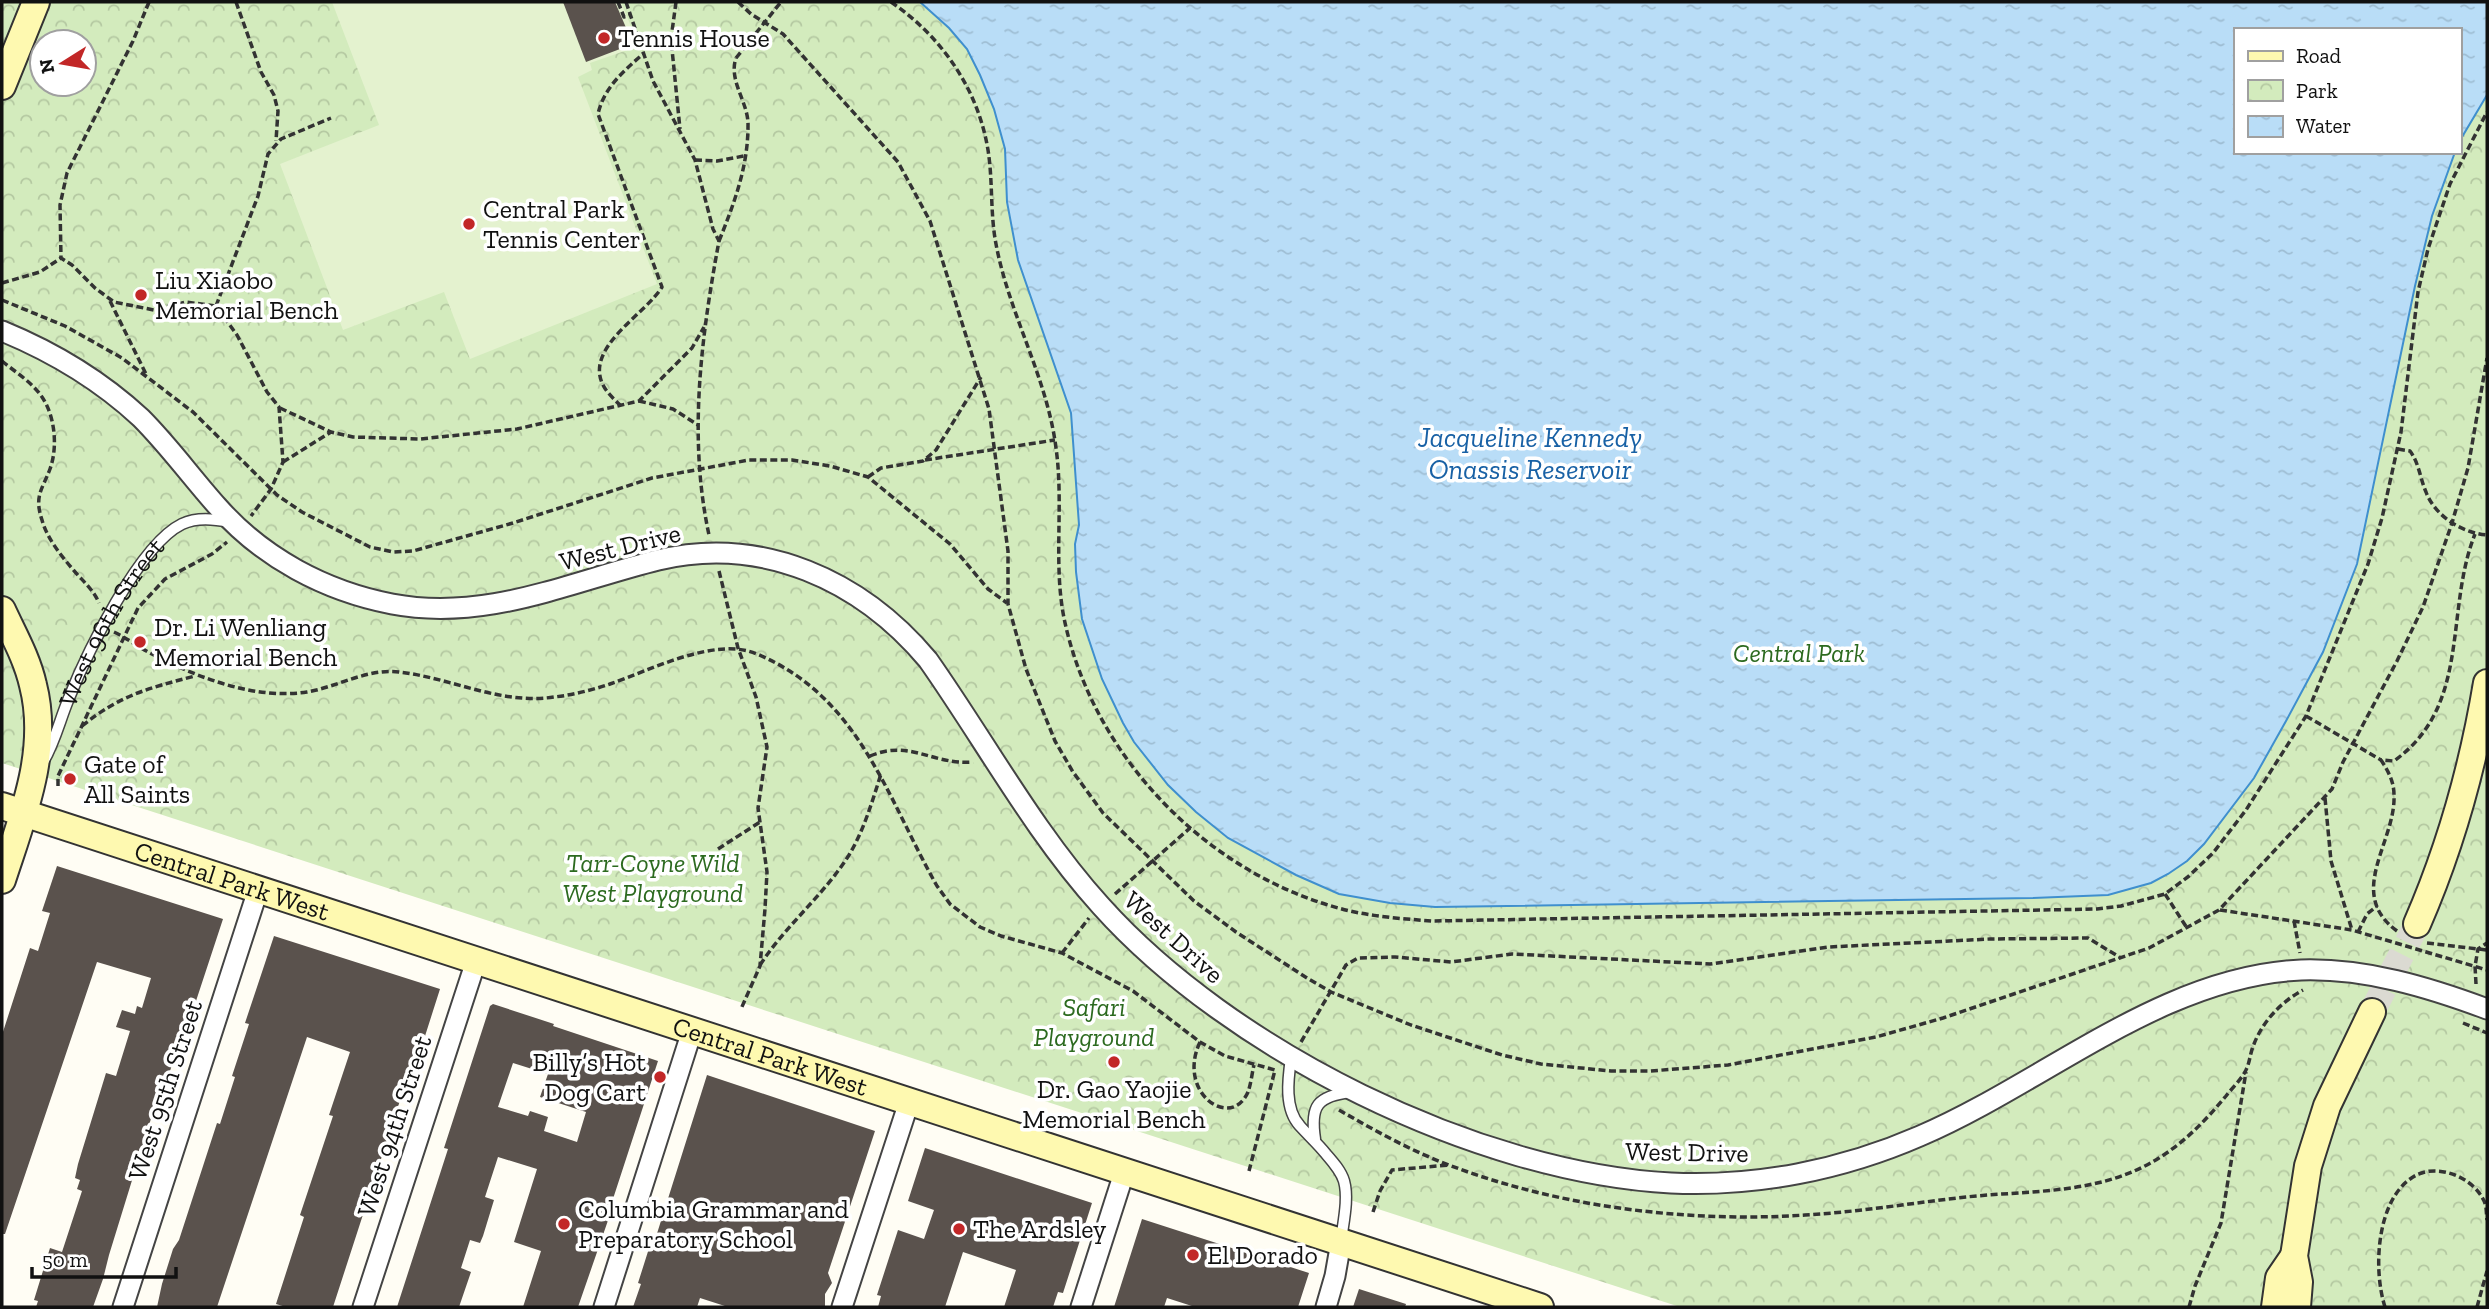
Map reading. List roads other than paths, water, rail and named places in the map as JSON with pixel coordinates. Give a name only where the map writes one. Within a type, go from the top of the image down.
[{"type":"main road","points":[[2,86],[36,2]]},
{"type":"main road","points":[[2,610],[26,661],[34,687],[38,730],[33,777],[13,810],[2,880]]},
{"type":"main road","points":[[2413,933],[2453,831],[2475,749],[2487,683]]},
{"type":"main road","name":"Central Park West","points":[[13,810],[1540,1307]]},
{"type":"main road","points":[[2297,1307],[2299,1282],[2294,1256],[2303,1190],[2319,1128],[2347,1061],[2372,1012]]},
{"type":"main road","points":[[2275,1307],[2279,1278],[2294,1256]]},
{"type":"street","name":"West Drive","points":[[2,331],[48,351],[72,365],[126,405],[176,456],[236,526],[290,566],[333,587],[392,604],[433,609],[474,608],[516,601],[685,555],[733,555],[786,564],[848,589],[901,629],[928,660],[1067,865],[1101,907],[1172,976],[1199,996],[1296,1051],[1356,1091],[1407,1115],[1474,1141],[1586,1173],[1672,1183],[1753,1181],[1835,1166],[1882,1151],[1962,1116],[2163,1006],[2227,982],[2267,974],[2301,970],[2351,972],[2415,985],[2487,1009]]},
{"type":"street","name":"West 95th Street","points":[[123,1307],[258,890]]},
{"type":"street","name":"West 94th Street","points":[[363,1307],[476,961]]},
{"type":"street","points":[[604,1307],[692,1031]]},
{"type":"street","points":[[842,1307],[909,1102]]},
{"type":"street","points":[[1081,1307],[1124,1173]]},
{"type":"street","points":[[1326,1307],[1341,1241]]},
{"type":"lane","name":"West 96th Street","points":[[33,777],[50,751],[70,694],[94,644],[122,594],[149,555],[170,532],[185,523],[200,519],[236,526]]},
{"type":"lane","points":[[1296,1051],[1289,1077],[1292,1111],[1299,1126],[1315,1139],[1339,1170],[1344,1181],[1341,1241]]},
{"type":"lane","points":[[1315,1139],[1312,1116],[1318,1104],[1333,1096],[1356,1091]]},
{"type":"water","name":"Jacqueline Kennedy Onassis Reservoir","points":[[920,2],[2487,2],[2487,95],[2461,139],[2461,28],[2234,28],[2234,154],[2454,154],[2432,216],[2415,286],[2357,564],[2323,652],[2254,778],[2204,844],[2187,861],[2151,883],[2108,895],[1435,907],[1339,894],[1296,875],[1228,838],[1168,785],[1134,742],[1123,723],[1102,679],[1082,619],[1076,572],[1075,544],[1079,525],[1071,413],[1018,260],[1007,202],[1005,149],[994,109],[980,75],[967,49],[949,28]]},
{"type":"tunnel","points":[[2372,1012],[2417,924]]},
{"type":"place","name":"Tennis House","points":[[604,38]]},
{"type":"place","name":"Central Park Tennis Center","points":[[469,224]]},
{"type":"place","name":"Liu Xiaobo Memorial Bench","points":[[141,295]]},
{"type":"place","name":"Dr. Li Wenliang Memorial Bench","points":[[140,642]]},
{"type":"place","name":"Gate of All Saints","points":[[70,779]]},
{"type":"place","name":"Dr. Gao Yaojie Memorial Bench","points":[[1114,1062]]},
{"type":"place","name":"Billy’s Hot Dog Cart","points":[[660,1077]]},
{"type":"place","name":"Columbia Grammar and Preparatory School","points":[[564,1224]]},
{"type":"place","name":"The Ardsley","points":[[959,1229]]},
{"type":"place","name":"El Dorado","points":[[1193,1255]]},
{"type":"park label","name":"Central Park","points":[[1799,653]]},
{"type":"park label","name":"Tarr-Coyne Wild West Playground","points":[[653,878]]},
{"type":"park label","name":"Safari Playground","points":[[1094,1022]]}]
